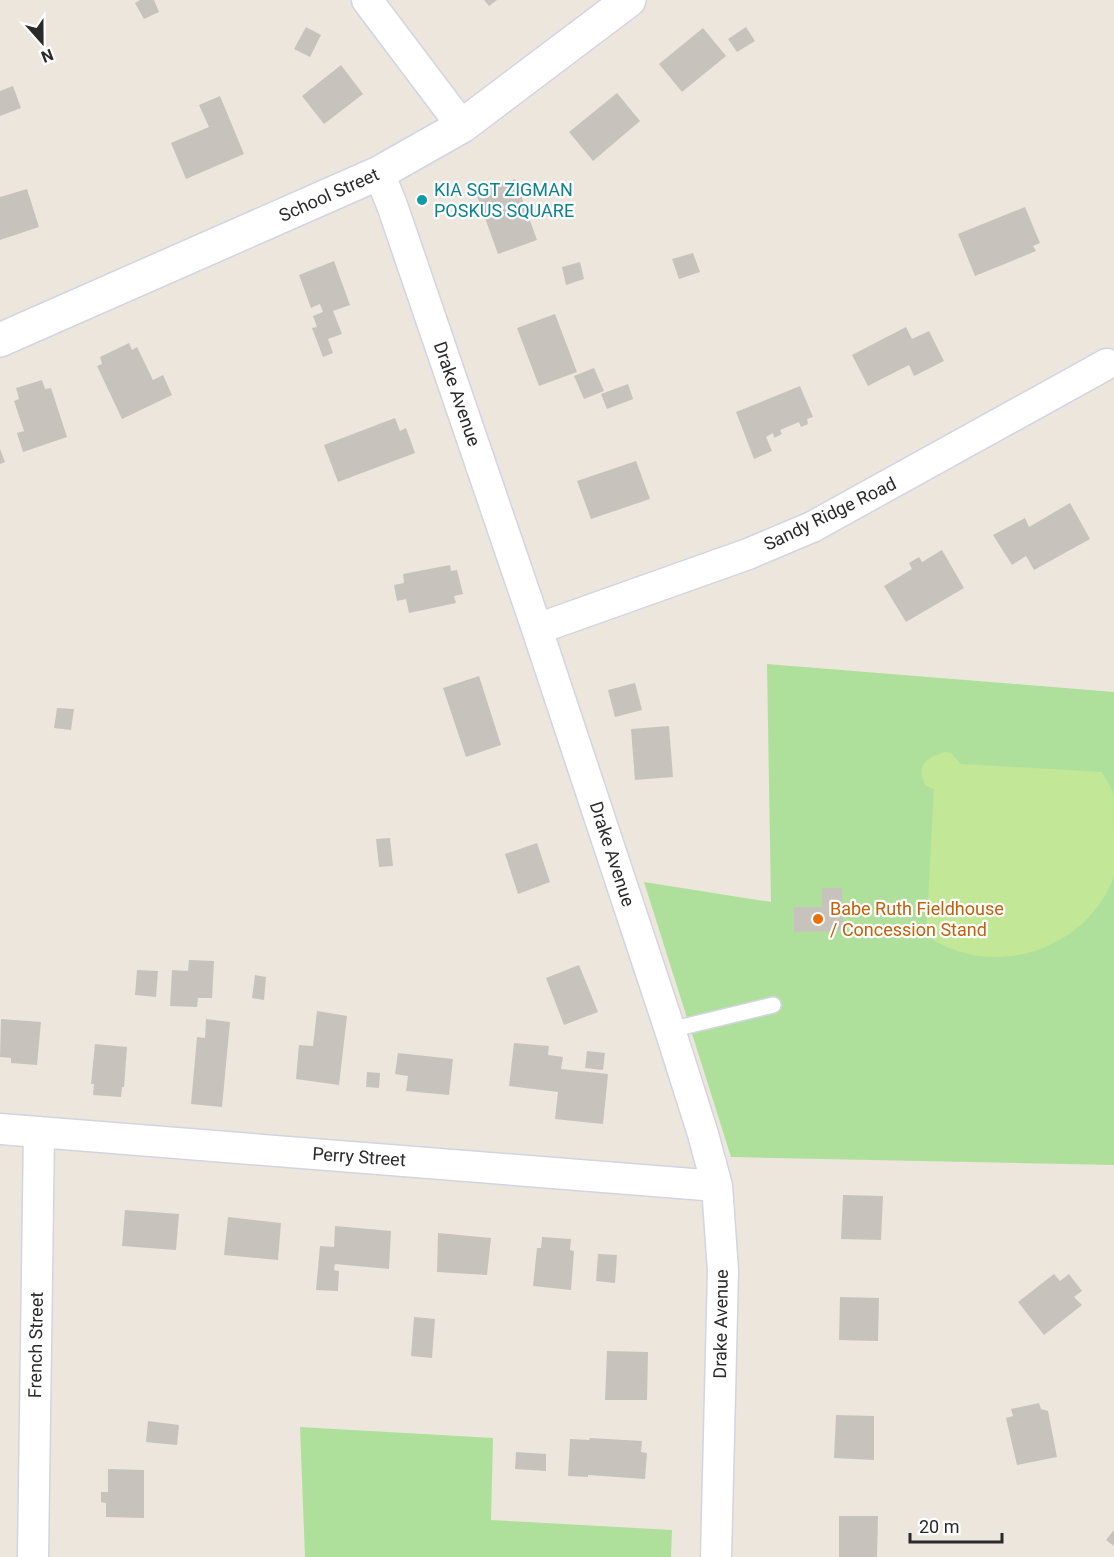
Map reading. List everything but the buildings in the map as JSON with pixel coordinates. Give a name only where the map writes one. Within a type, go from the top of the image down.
[{"type":"street","points":[[367,0],[462,126]]},
{"type":"street","name":"School Street","points":[[0,340],[379,173],[462,126],[629,0]]},
{"type":"street","name":"Drake Avenue","points":[[379,173],[396,216],[537,629],[670,1030],[717,1186],[723,1271],[716,1557]]},
{"type":"street","name":"Sandy Ridge Road","points":[[537,629],[748,554],[812,527],[1107,364]]},
{"type":"street","name":"Perry Street","points":[[0,1129],[717,1186]]},
{"type":"street","name":"French Street","points":[[33,1557],[39,1132]]},
{"type":"lane","points":[[670,1030],[773,1005]]},
{"type":"green space","points":[[767,664],[1114,692],[1114,1165],[731,1157],[644,882],[771,902]]},
{"type":"green space","points":[[945,752],[951,753],[961,764],[1102,772],[1113,792],[1113,879],[1095,910],[1078,927],[1059,940],[1038,950],[992,957],[969,954],[947,947],[926,935],[934,789],[926,786],[922,768],[927,760]]},
{"type":"green space","points":[[300,1427],[493,1438],[491,1520],[672,1530],[671,1557],[305,1557]]},
{"type":"place","name":"KIA SGT ZIGMAN POSKUS SQUARE","points":[[422,200]]},
{"type":"place","name":"Babe Ruth Fieldhouse / Concession Stand","points":[[818,919]]}]
